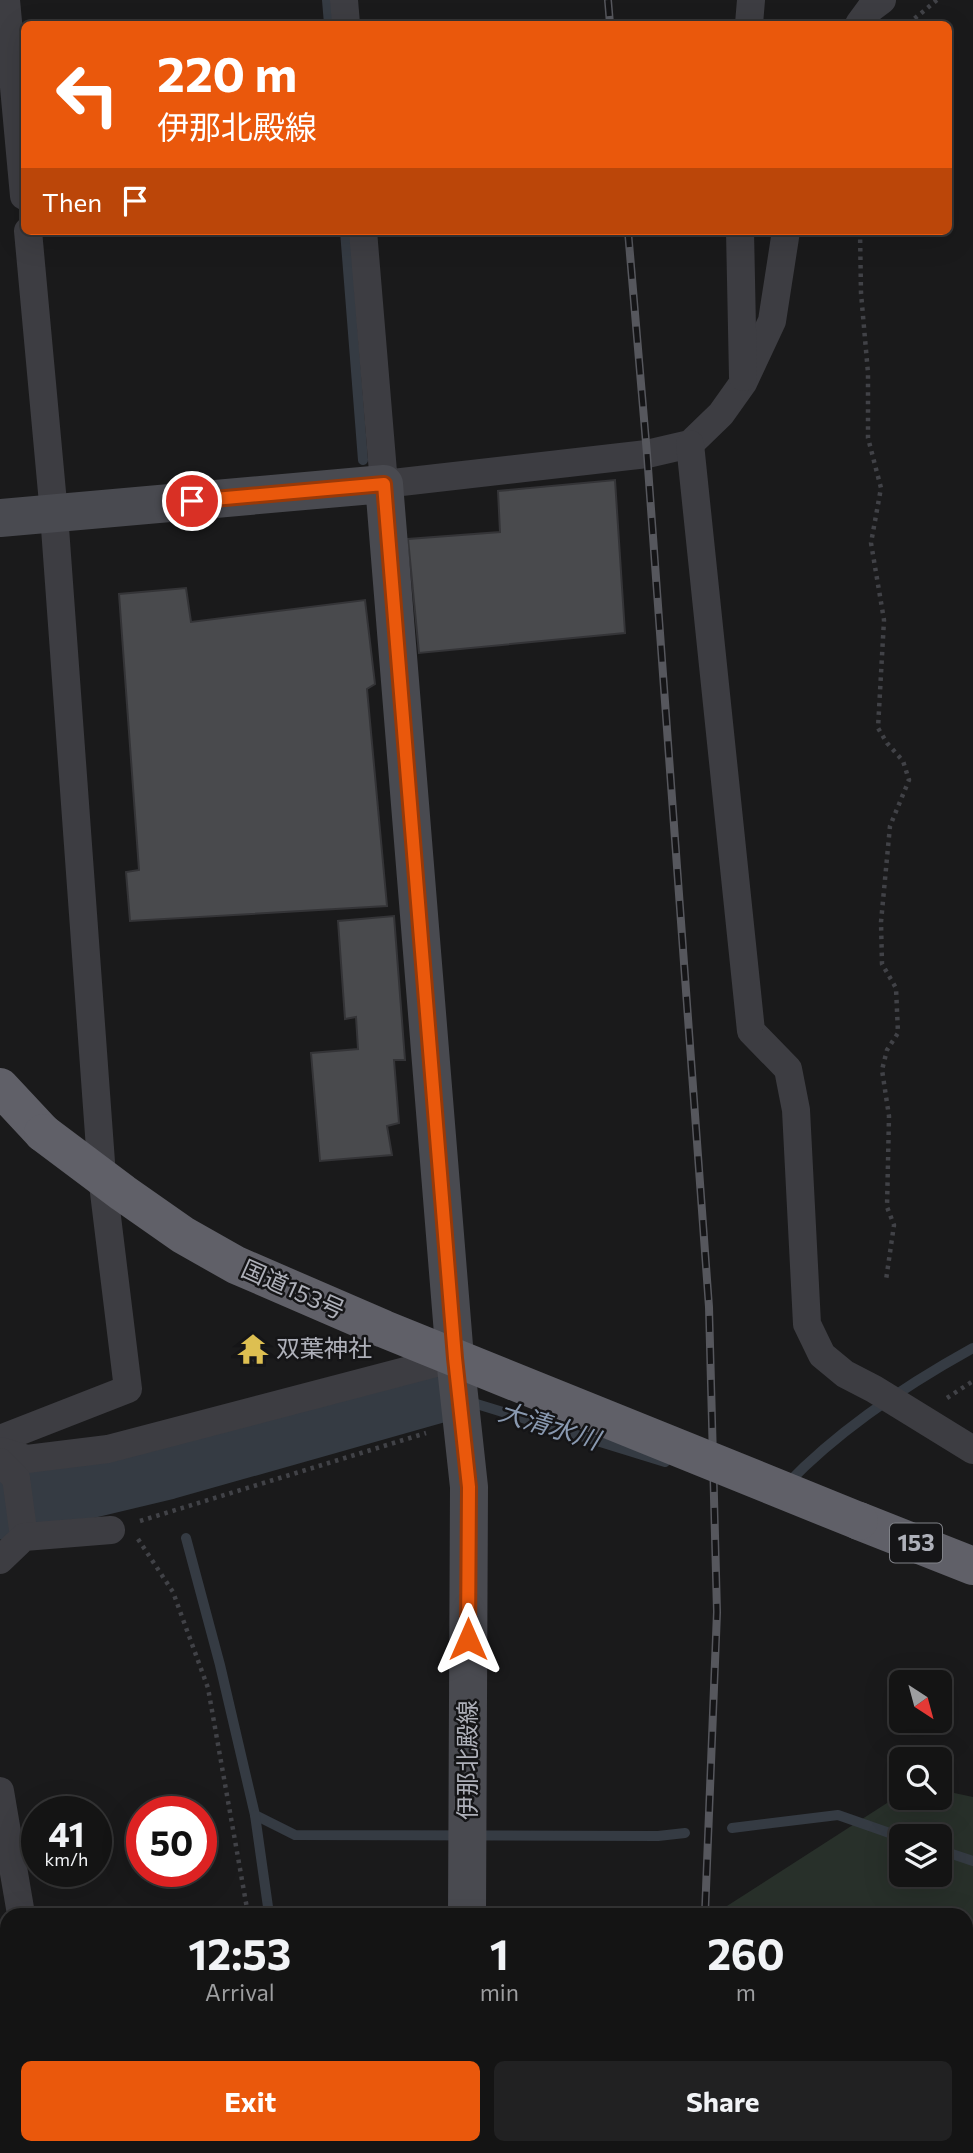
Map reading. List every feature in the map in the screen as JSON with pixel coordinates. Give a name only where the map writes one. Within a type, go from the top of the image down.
[{"type":"highway","name":"国道153号","points":[[0,1087],[43,1133],[183,1235],[236,1265],[384,1329],[973,1566]]},
{"type":"main road","points":[[0,518],[384,484]]},
{"type":"main road","name":"伊那北殿線","points":[[384,484],[469,1487],[467,1908]]},
{"type":"street","points":[[6,0],[21,164]]},
{"type":"street","points":[[344,0],[346,21]]},
{"type":"street","points":[[749,21],[751,0]]},
{"type":"street","points":[[861,21],[881,0]]},
{"type":"street","points":[[0,1439],[128,1389],[102,1175],[54,514],[28,235]]},
{"type":"street","points":[[363,235],[384,484],[647,454],[690,443],[721,414],[743,383],[772,321],[785,235]]},
{"type":"street","points":[[740,235],[743,383]]},
{"type":"street","points":[[690,443],[751,1031],[788,1069],[796,1111],[807,1324],[822,1355],[845,1374],[910,1410],[973,1450]]},
{"type":"street","points":[[0,1451],[27,1459],[108,1449],[457,1366]]},
{"type":"street","points":[[8,1470],[24,1537]]},
{"type":"street","points":[[0,1560],[24,1537],[111,1530]]},
{"type":"street","points":[[0,1791],[20,1908]]},
{"type":"path","points":[[912,21],[937,0]]},
{"type":"path","points":[[860,235],[861,293],[868,373],[868,438],[881,488],[871,543],[884,620],[878,728],[887,743],[904,761],[909,780],[890,827],[881,922],[882,964],[896,988],[898,1033],[887,1050],[882,1070],[889,1116],[887,1207],[894,1225],[886,1280]]},
{"type":"path","points":[[111,1530],[463,1418]]},
{"type":"path","points":[[111,1530],[139,1540],[173,1591],[208,1688],[246,1908]]},
{"type":"shaded area","points":[[952,1793],[973,1797],[973,1908],[727,1906],[889,1802],[889,1810],[952,1810]]},
{"type":"building","points":[[615,480],[625,633],[419,653],[408,539],[500,532],[498,491]]},
{"type":"building","points":[[186,588],[191,622],[365,600],[375,684],[367,689],[387,906],[130,921],[126,872],[139,870],[119,594]]},
{"type":"building","points":[[394,916],[405,1060],[394,1060],[399,1123],[387,1126],[392,1155],[320,1161],[311,1053],[358,1049],[356,1017],[345,1019],[338,921]]},
{"type":"building","name":"双葉神社","points":[[250,1339],[264,1346],[254,1361],[242,1352]]},
{"type":"waterway","points":[[327,0],[329,21]]},
{"type":"waterway","points":[[345,235],[363,460]]},
{"type":"waterway","name":"大清水川","points":[[787,1484],[829,1445],[875,1409],[973,1348]]},
{"type":"waterway","name":"大清水川","points":[[436,1382],[436,1392],[451,1396]]},
{"type":"waterway","name":"大清水川","points":[[0,1508],[167,1468],[436,1392]]},
{"type":"waterway","name":"大清水川","points":[[467,1401],[665,1462]]},
{"type":"waterway","points":[[167,1468],[171,1484]]},
{"type":"waterway","points":[[186,1538],[220,1665],[255,1815],[295,1835],[658,1836],[685,1833]]},
{"type":"waterway","points":[[255,1815],[268,1908]]},
{"type":"waterway","points":[[732,1828],[838,1815],[889,1833]]},
{"type":"waterway","points":[[952,1854],[973,1861]]},
{"type":"railway","points":[[608,0],[610,21]]},
{"type":"railway","points":[[628,235],[647,454],[709,1307],[717,1612],[705,1908]]},
{"type":"place","name":"双葉神社","points":[[253,1349]]},
{"type":"route","points":[[192,501],[384,484],[455,1358],[469,1487],[468,1639]]}]
